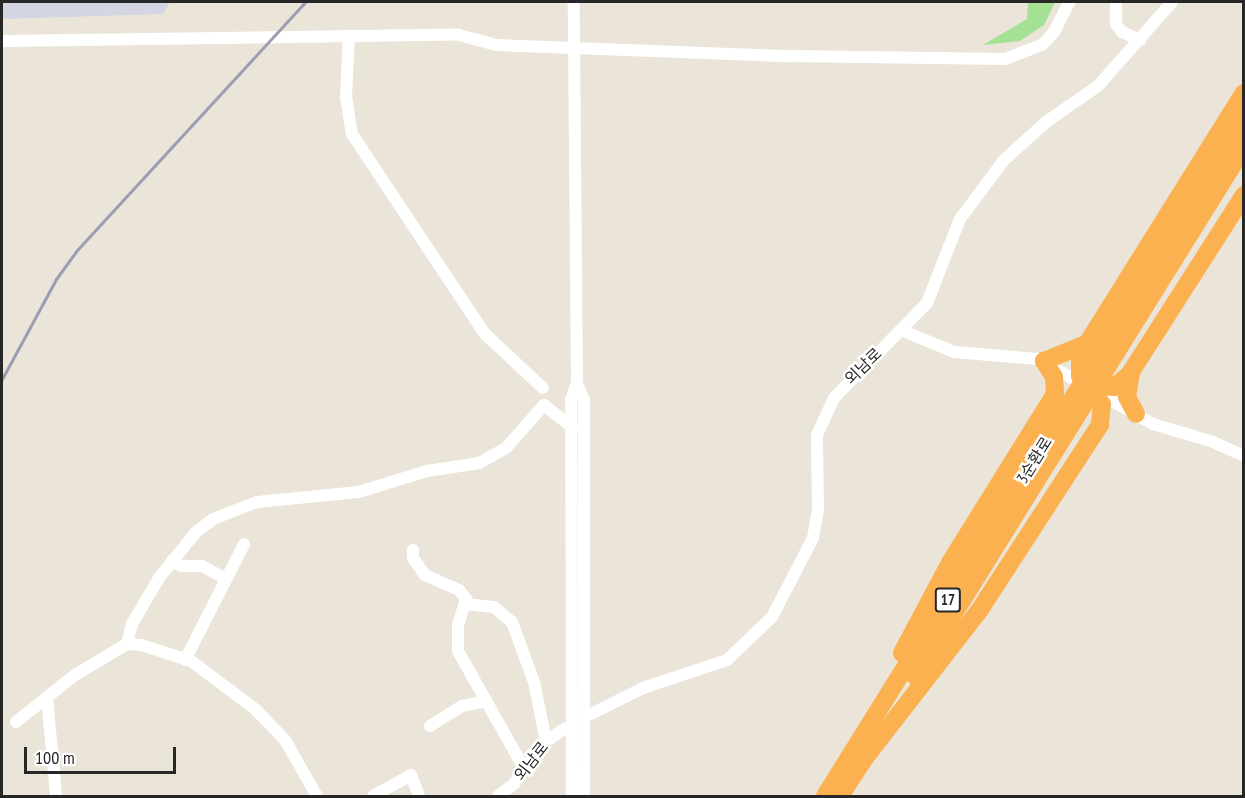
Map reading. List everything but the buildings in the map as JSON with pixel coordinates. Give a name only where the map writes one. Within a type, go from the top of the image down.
[{"type":"highway","points":[[1100,425],[1102,404],[1087,386],[1078,368],[1086,344],[1244,93]]},
{"type":"highway","name":"3순환로","points":[[1100,366],[1244,123]]},
{"type":"highway","name":"3순환로","points":[[840,796],[856,760],[1068,403],[1100,366],[1244,147]]},
{"type":"highway","points":[[1068,403],[1067,387],[1114,387],[1131,372],[1244,195]]},
{"type":"highway","points":[[1068,403],[1044,361],[1086,344]]},
{"type":"highway","points":[[856,760],[979,610],[1100,425],[1114,414],[1136,414],[1127,397],[1131,372]]},
{"type":"highway","name":"3순환로","points":[[825,796],[856,760]]},
{"type":"street","points":[[572,796],[572,400],[577,383],[574,2]]},
{"type":"street","points":[[2,41],[459,35],[497,45],[812,57],[1005,59],[1042,45],[1054,32],[1069,2]]},
{"type":"street","points":[[1116,2],[1116,24],[1122,32],[1140,39]]},
{"type":"street","name":"외남로","points":[[591,714],[643,688],[727,660],[772,617],[813,538],[818,511],[818,435],[822,421],[842,386],[901,330],[934,291],[960,219],[987,180],[1023,140],[1098,86],[1172,2]]},
{"type":"street","points":[[349,36],[346,97],[352,134],[485,334],[543,388]]},
{"type":"street","points":[[901,330],[954,352],[1044,361],[1162,428],[1206,439],[1244,456]]},
{"type":"street","points":[[577,383],[584,400],[584,796]]},
{"type":"street","points":[[127,644],[132,624],[172,561],[196,532],[213,519],[257,502],[359,492],[427,471],[479,463],[506,448],[544,405],[572,427]]},
{"type":"street","points":[[185,660],[244,544]]},
{"type":"street","points":[[413,550],[412,558],[425,575],[459,590],[466,599],[456,639],[524,768]]},
{"type":"street","points":[[172,561],[181,566],[202,566],[226,579]]},
{"type":"street","points":[[465,604],[494,607],[512,622],[534,682],[546,741]]},
{"type":"street","points":[[16,722],[47,697],[127,644],[141,645],[185,660],[210,674],[238,700],[271,723],[317,796]]},
{"type":"street","points":[[47,697],[56,796]]},
{"type":"street","points":[[430,726],[462,706],[487,701]]},
{"type":"street","name":"외남로","points":[[502,796],[546,741],[565,728]]},
{"type":"street","points":[[373,796],[411,775],[419,796]]},
{"type":"shaded area","points":[[2,2],[170,2],[163,14],[2,19]]},
{"type":"green space","points":[[1028,2],[1055,2],[1044,25],[1020,41],[983,45],[1027,19]]},
{"type":"railway","points":[[2,379],[56,279],[78,249],[305,2]]}]
